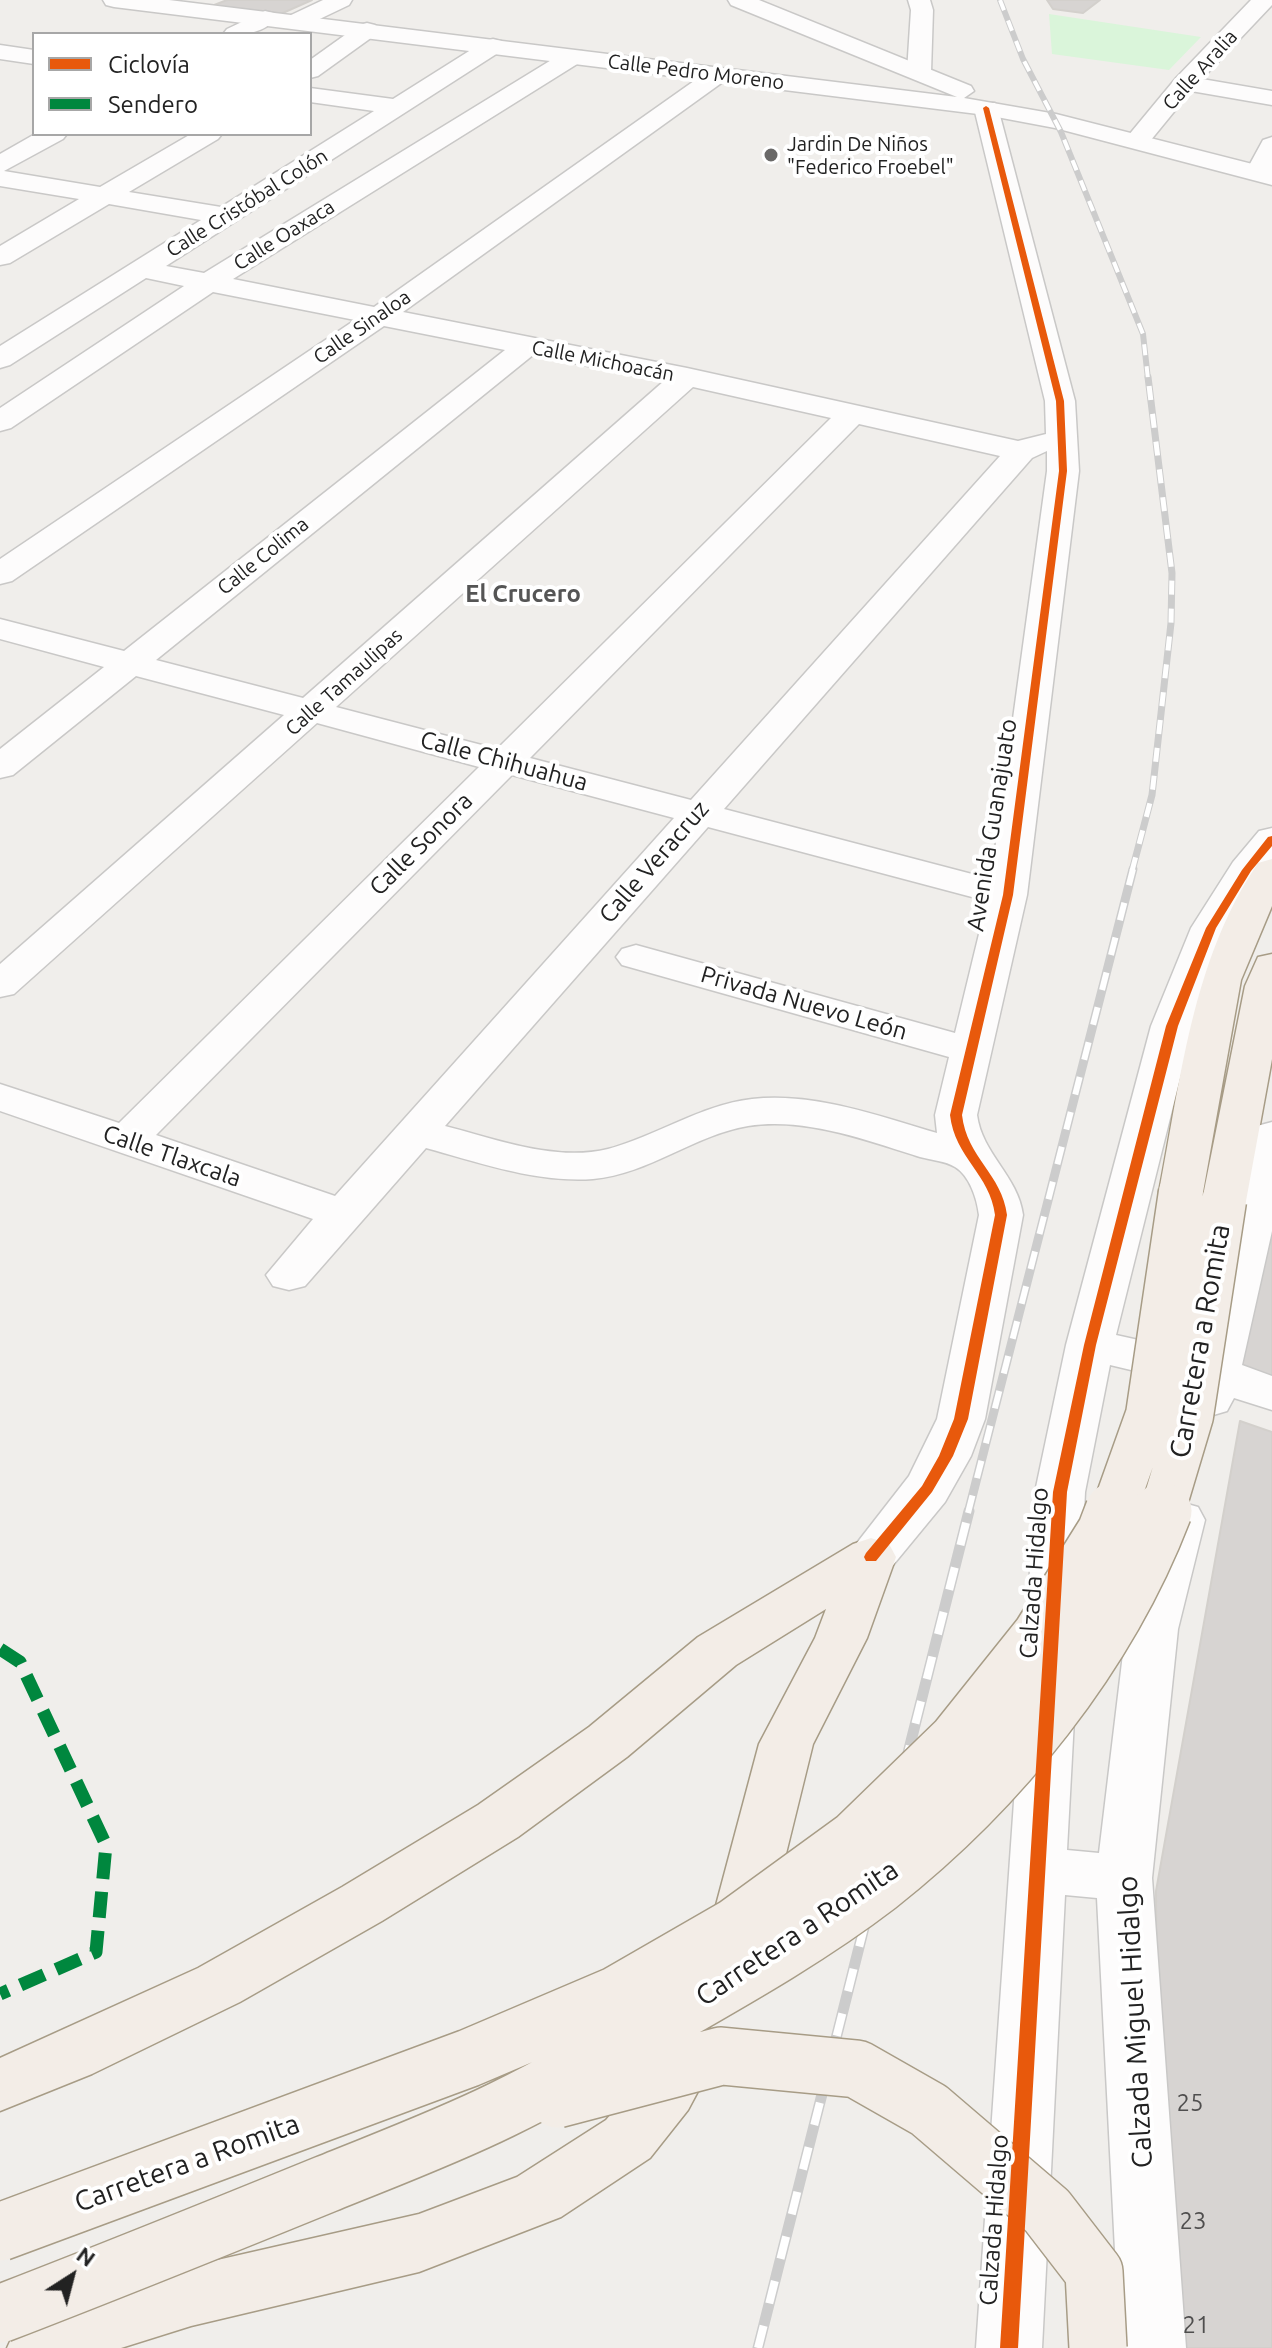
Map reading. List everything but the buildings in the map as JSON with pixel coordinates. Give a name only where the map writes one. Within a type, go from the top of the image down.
[{"type":"main road","name":"Calzada Miguel Hidalgo","points":[[1243,1173],[1221,980],[1244,921],[1272,871]]},
{"type":"main road","name":"Calzada Miguel Hidalgo","points":[[1243,1173],[1265,986],[1272,966]]},
{"type":"main road","name":"Carretera a Romita","points":[[0,2314],[474,2123],[637,2036],[760,1964],[879,1884],[975,1798],[1039,1722],[1097,1641],[1151,1541],[1176,1471],[1194,1405],[1243,1173]]},
{"type":"main road","name":"Carretera a Romita","points":[[0,2232],[469,2058],[617,1995],[735,1927],[856,1839],[957,1741],[1041,1636],[1106,1532],[1148,1415],[1243,1173]]},
{"type":"main road","points":[[0,2085],[71,2056],[219,1985],[376,1896],[498,1821],[608,1742],[717,1651],[871,1557]]},
{"type":"main road","points":[[40,2348],[73,2333],[191,2296],[419,2243],[539,2197],[628,2139],[667,2091],[723,1990],[786,1744],[841,1638],[871,1557]]},
{"type":"main road","points":[[474,2123],[721,2056],[857,2069],[929,2110],[1047,2211],[1094,2272],[1098,2348]]},
{"type":"main road","points":[[0,2325],[105,2274]]},
{"type":"street","name":"Calle Pedro Moreno","points":[[114,0],[986,108],[1056,121],[1265,175]]},
{"type":"street","points":[[297,21],[341,0]]},
{"type":"street","points":[[739,0],[919,72],[973,96],[986,108]]},
{"type":"street","points":[[894,0],[920,5],[919,72]]},
{"type":"street","name":"Calle Aralia","points":[[1137,141],[1185,83],[1264,0]]},
{"type":"street","points":[[239,32],[265,18]]},
{"type":"street","points":[[312,70],[367,30]]},
{"type":"street","name":"Calle Cristóbal Colón","points":[[4,353],[493,46]]},
{"type":"street","points":[[0,52],[32,57]]},
{"type":"street","name":"Calle Oaxaca","points":[[0,422],[207,283],[574,56]]},
{"type":"street","name":"Calle Sinaloa","points":[[0,574],[378,317],[719,74]]},
{"type":"street","points":[[1185,83],[1272,98]]},
{"type":"street","points":[[312,95],[400,107]]},
{"type":"street","name":"Avenida Guanajuato","points":[[871,1557],[927,1489],[946,1456],[961,1419],[1001,1215],[1002,1202],[969,1157],[956,1129],[971,1050],[1008,895],[1063,471],[1060,401],[986,108]]},
{"type":"street","points":[[0,164],[50,136]]},
{"type":"street","points":[[0,257],[206,136]]},
{"type":"street","points":[[1265,175],[1272,145]]},
{"type":"street","points":[[0,178],[226,216]]},
{"type":"street","name":"Calle Michoacán","points":[[141,269],[687,377],[1021,451]]},
{"type":"street","name":"Calle Colima","points":[[0,767],[527,346]]},
{"type":"street","name":"Calle Tamaulipas","points":[[0,985],[687,377]]},
{"type":"street","name":"Calle Sonora","points":[[127,1140],[853,413]]},
{"type":"street","points":[[1021,451],[1061,434]]},
{"type":"street","name":"Calle Veracruz","points":[[289,1275],[1021,451]]},
{"type":"street","name":"Calle Chihuahua","points":[[0,629],[1008,895]]},
{"type":"street","name":"Calzada Hidalgo","points":[[1009,2348],[1060,1492],[1090,1345],[1172,1026],[1211,928],[1247,870],[1272,839]]},
{"type":"street","name":"Privada Nuevo León","points":[[636,957],[971,1050]]},
{"type":"street","name":"Calle Tlaxcala","points":[[0,1097],[343,1214]]},
{"type":"street","points":[[418,1132],[552,1165],[589,1167],[618,1161],[731,1116],[765,1111],[805,1112],[969,1157]]},
{"type":"street","name":"Calzada Miguel Hidalgo","points":[[1153,2348],[1124,1878],[1152,1629],[1217,1374],[1243,1173]]},
{"type":"street","points":[[1090,1345],[1217,1374],[1272,1394]]},
{"type":"street","points":[[1060,1492],[1140,1523],[1177,1530]]},
{"type":"street","points":[[1038,1870],[1124,1878]]},
{"type":"green space","points":[[1049,14],[1201,37],[1169,70],[1052,54]]},
{"type":"railway","points":[[1000,0],[1023,59],[1061,132],[1143,334],[1148,379]]},
{"type":"railway","points":[[1132,871],[1152,795],[1171,623],[1172,573],[1148,377]]},
{"type":"railway","points":[[968,1513],[1133,869]]},
{"type":"railway","points":[[758,2348],[969,1511]]},
{"type":"marked path","points":[[0,1649],[20,1662],[106,1845],[96,1952],[0,1994]]},
{"type":"cycle path","points":[[871,1557],[927,1489],[946,1456],[961,1419],[1001,1215],[994,1189],[963,1143],[956,1115],[1008,895],[1063,471],[1060,401],[986,108]]},
{"type":"cycle path","points":[[1009,2348],[1060,1492],[1090,1345],[1172,1026],[1211,928],[1247,870],[1272,839]]},
{"type":"place","name":"Jardin De Niños \"Federico Froebel\"","points":[[771,155]]},
{"type":"district","name":"El Crucero","points":[[523,594]]}]
